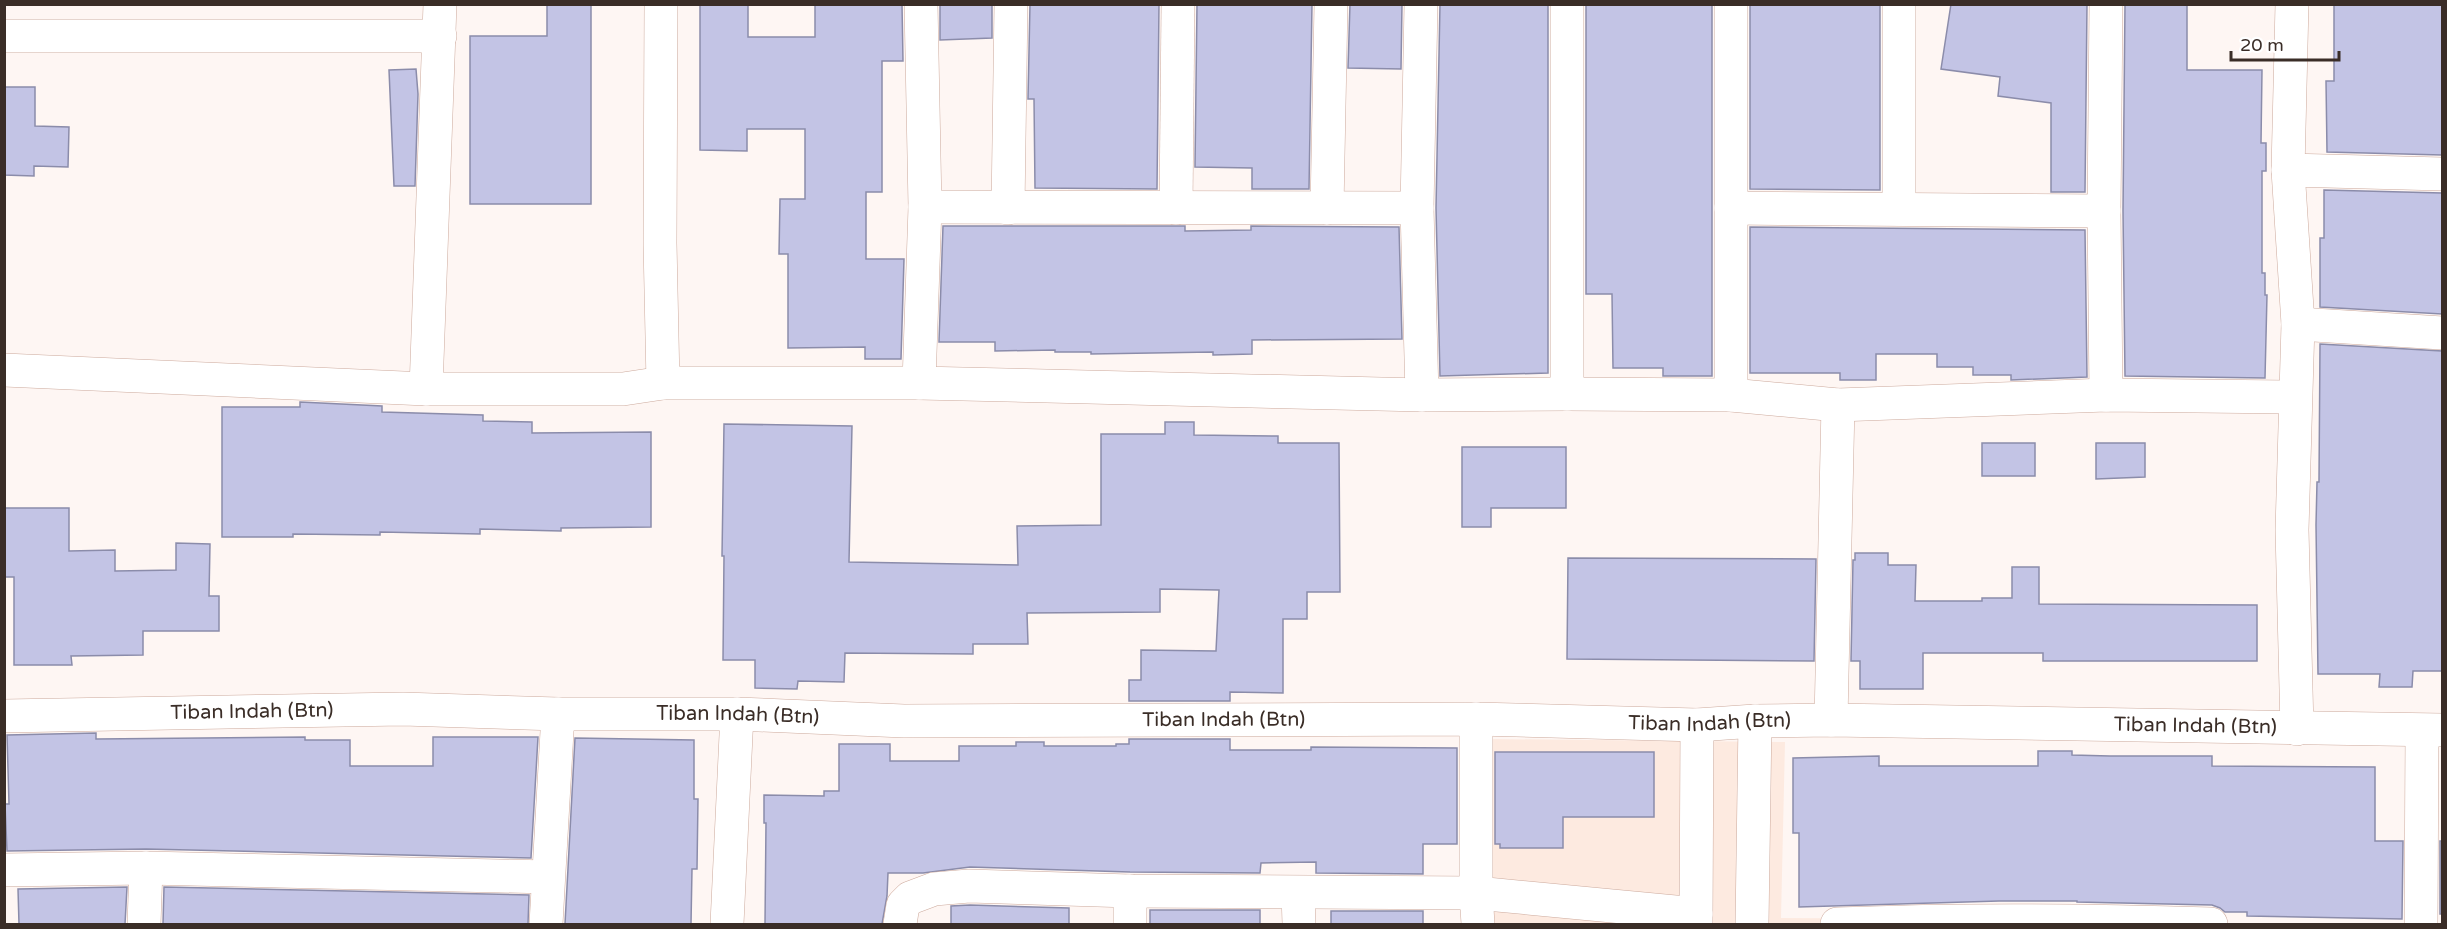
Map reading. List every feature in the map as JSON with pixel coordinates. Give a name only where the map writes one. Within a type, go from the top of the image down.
[{"type":"street","points":[[661,4],[660,243],[663,383]]},
{"type":"street","points":[[919,383],[925,207],[921,4]]},
{"type":"street","points":[[1008,208],[1011,4]]},
{"type":"street","points":[[1176,208],[1178,4]]},
{"type":"street","points":[[1327,208],[1331,4]]},
{"type":"street","points":[[1421,4],[1417,208],[1422,395]]},
{"type":"street","points":[[1567,4],[1567,394]]},
{"type":"street","points":[[1731,4],[1731,395]]},
{"type":"street","points":[[1899,4],[1899,209]]},
{"type":"street","points":[[2106,4],[2104,211],[2106,395]]},
{"type":"street","points":[[2292,4],[2288,170],[2298,324],[2292,530],[2297,729]]},
{"type":"street","points":[[4,36],[440,20],[426,389]]},
{"type":"street","points":[[2288,170],[2442,174]]},
{"type":"street","points":[[925,207],[1417,208]]},
{"type":"street","points":[[1731,208],[2104,211]]},
{"type":"street","points":[[2298,324],[2442,333]]},
{"type":"street","points":[[4,370],[426,389],[623,389],[663,383],[919,383],[1422,395],[1731,395],[1838,405],[2106,395],[2295,397]]},
{"type":"street","points":[[1831,720],[1838,405]]},
{"type":"street","name":"Tiban Indah (Btn)","points":[[4,716],[404,709],[558,714],[737,714],[904,721],[1476,718],[1698,724],[1831,720],[2432,730]]},
{"type":"street","points":[[546,924],[558,714]]},
{"type":"street","points":[[727,924],[737,714]]},
{"type":"street","points":[[1476,718],[1477,909]]},
{"type":"street","points":[[1752,924],[1755,721]]},
{"type":"street","points":[[900,924],[903,905],[910,897],[934,889],[969,886],[1130,891],[1298,909],[1477,909],[1696,919],[1698,724]]},
{"type":"street","points":[[2421,924],[2432,730]]},
{"type":"street","points":[[4,870],[146,868],[548,877]]},
{"type":"street","points":[[144,924],[146,868]]},
{"type":"street","points":[[1130,891],[1130,924]]},
{"type":"street","points":[[1837,924],[2096,922],[2211,924]]},
{"type":"shaded area","points":[[1488,739],[1785,742],[1781,918],[1937,919],[1937,924],[1488,924]]},
{"type":"building","points":[[547,4],[591,4],[591,204],[470,204],[470,36],[547,36]]},
{"type":"building","points":[[700,4],[748,4],[748,37],[815,37],[815,4],[902,4],[903,61],[882,61],[882,192],[866,192],[866,259],[904,259],[901,359],[865,359],[865,347],[788,348],[788,254],[779,254],[780,199],[805,199],[805,129],[747,129],[747,151],[700,150]]},
{"type":"building","points":[[940,4],[992,4],[992,38],[940,40]]},
{"type":"building","points":[[1030,4],[1159,4],[1157,189],[1035,188],[1034,99],[1028,99]]},
{"type":"building","points":[[1197,4],[1312,4],[1309,189],[1252,189],[1252,168],[1195,167]]},
{"type":"building","points":[[1350,4],[1402,4],[1401,69],[1348,68]]},
{"type":"building","points":[[1440,4],[1548,4],[1548,373],[1440,376],[1436,208]]},
{"type":"building","points":[[1586,4],[1712,4],[1712,376],[1663,376],[1663,368],[1613,368],[1612,294],[1586,294]]},
{"type":"building","points":[[1750,4],[1880,4],[1880,190],[1750,189]]},
{"type":"building","points":[[1951,4],[2087,4],[2085,192],[2051,192],[2051,103],[1998,96],[2000,77],[1941,69]]},
{"type":"building","points":[[2125,4],[2187,4],[2187,70],[2262,70],[2261,143],[2266,143],[2266,171],[2262,171],[2262,273],[2265,273],[2265,295],[2267,295],[2265,378],[2125,376],[2123,211]]},
{"type":"building","points":[[2334,4],[2442,4],[2442,155],[2327,152],[2326,81],[2334,81]]},
{"type":"building","points":[[416,69],[418,94],[415,186],[394,186],[389,70]]},
{"type":"building","points":[[4,87],[35,87],[35,126],[69,127],[68,167],[34,166],[34,176],[4,175]]},
{"type":"building","points":[[2324,190],[2442,193],[2442,314],[2320,307],[2320,238],[2324,238]]},
{"type":"building","points":[[943,226],[1185,226],[1185,231],[1251,230],[1251,226],[1399,227],[1402,339],[1252,340],[1252,354],[1213,355],[1213,352],[1091,354],[1091,352],[1055,352],[1055,350],[995,351],[995,342],[939,342]]},
{"type":"building","points":[[1750,227],[2085,230],[2087,377],[2011,380],[2011,375],[1973,375],[1973,367],[1937,367],[1937,354],[1876,354],[1876,380],[1840,380],[1840,373],[1750,373]]},
{"type":"building","points":[[2320,344],[2442,351],[2442,671],[2413,671],[2412,687],[2379,687],[2380,674],[2318,674],[2316,525],[2317,482],[2319,482]]},
{"type":"building","points":[[300,402],[382,406],[382,412],[483,415],[483,421],[532,422],[532,433],[651,432],[651,527],[561,528],[561,531],[480,529],[480,534],[380,532],[380,535],[293,534],[293,537],[222,537],[222,407],[300,407]]},
{"type":"building","points":[[1165,422],[1194,422],[1194,435],[1278,436],[1278,443],[1339,443],[1340,592],[1307,592],[1307,619],[1283,619],[1283,693],[1230,692],[1230,701],[1129,701],[1129,680],[1141,680],[1141,650],[1216,651],[1219,590],[1160,589],[1160,612],[1027,613],[1028,644],[973,644],[973,654],[845,653],[844,682],[798,681],[797,689],[755,688],[755,660],[723,660],[724,424],[852,426],[849,562],[1018,565],[1017,526],[1101,525],[1101,434],[1165,434]]},
{"type":"building","points":[[1982,443],[2035,443],[2035,476],[1982,476]]},
{"type":"building","points":[[2096,443],[2145,443],[2145,477],[2096,479]]},
{"type":"building","points":[[1462,447],[1566,447],[1566,508],[1491,508],[1491,527],[1462,527]]},
{"type":"building","points":[[4,508],[69,508],[69,551],[115,550],[115,571],[176,570],[176,543],[210,544],[209,596],[219,596],[219,631],[143,631],[143,655],[71,656],[72,665],[14,665],[14,577],[4,577]]},
{"type":"building","points":[[1855,553],[1888,553],[1888,565],[1916,565],[1915,601],[1982,601],[1982,598],[2012,598],[2012,567],[2039,567],[2039,604],[2257,605],[2257,661],[2043,661],[2043,653],[1923,653],[1923,689],[1860,689],[1860,661],[1851,661]]},
{"type":"building","points":[[1568,558],[1816,559],[1814,661],[1567,659]]},
{"type":"building","points":[[96,733],[96,739],[305,737],[305,740],[350,740],[350,766],[433,766],[433,737],[538,737],[531,858],[146,849],[7,851],[5,804],[9,804],[7,735]]},
{"type":"building","points":[[575,738],[694,740],[694,799],[698,799],[697,869],[692,869],[691,924],[565,924]]},
{"type":"building","points":[[1129,739],[1230,739],[1230,750],[1311,750],[1311,747],[1457,748],[1457,844],[1423,844],[1423,874],[1316,873],[1316,862],[1261,863],[1260,873],[970,867],[923,873],[888,873],[882,924],[765,924],[764,795],[824,796],[824,791],[839,791],[839,744],[890,744],[890,761],[959,761],[959,746],[1016,746],[1016,742],[1044,742],[1044,746],[1116,746],[1116,744],[1129,744]]},
{"type":"building","points":[[2038,751],[2072,751],[2072,755],[2212,756],[2212,766],[2375,767],[2375,841],[2403,841],[2402,919],[2247,916],[2247,912],[2225,912],[2212,905],[2077,901],[1799,907],[1799,833],[1793,833],[1793,758],[1879,756],[1879,766],[2038,766]]},
{"type":"building","points":[[1495,752],[1654,752],[1654,817],[1563,817],[1563,848],[1500,848],[1500,844],[1495,844]]},
{"type":"building","points":[[2440,841],[2442,841],[2442,914],[2440,914]]},
{"type":"building","points":[[127,887],[125,924],[19,924],[18,889]]},
{"type":"building","points":[[164,887],[529,895],[528,924],[163,924]]},
{"type":"building","points":[[951,906],[1069,908],[1069,924],[951,924]]},
{"type":"building","points":[[1150,910],[1260,910],[1260,924],[1150,924]]},
{"type":"building","points":[[1331,911],[1423,911],[1423,924],[1331,924]]}]
